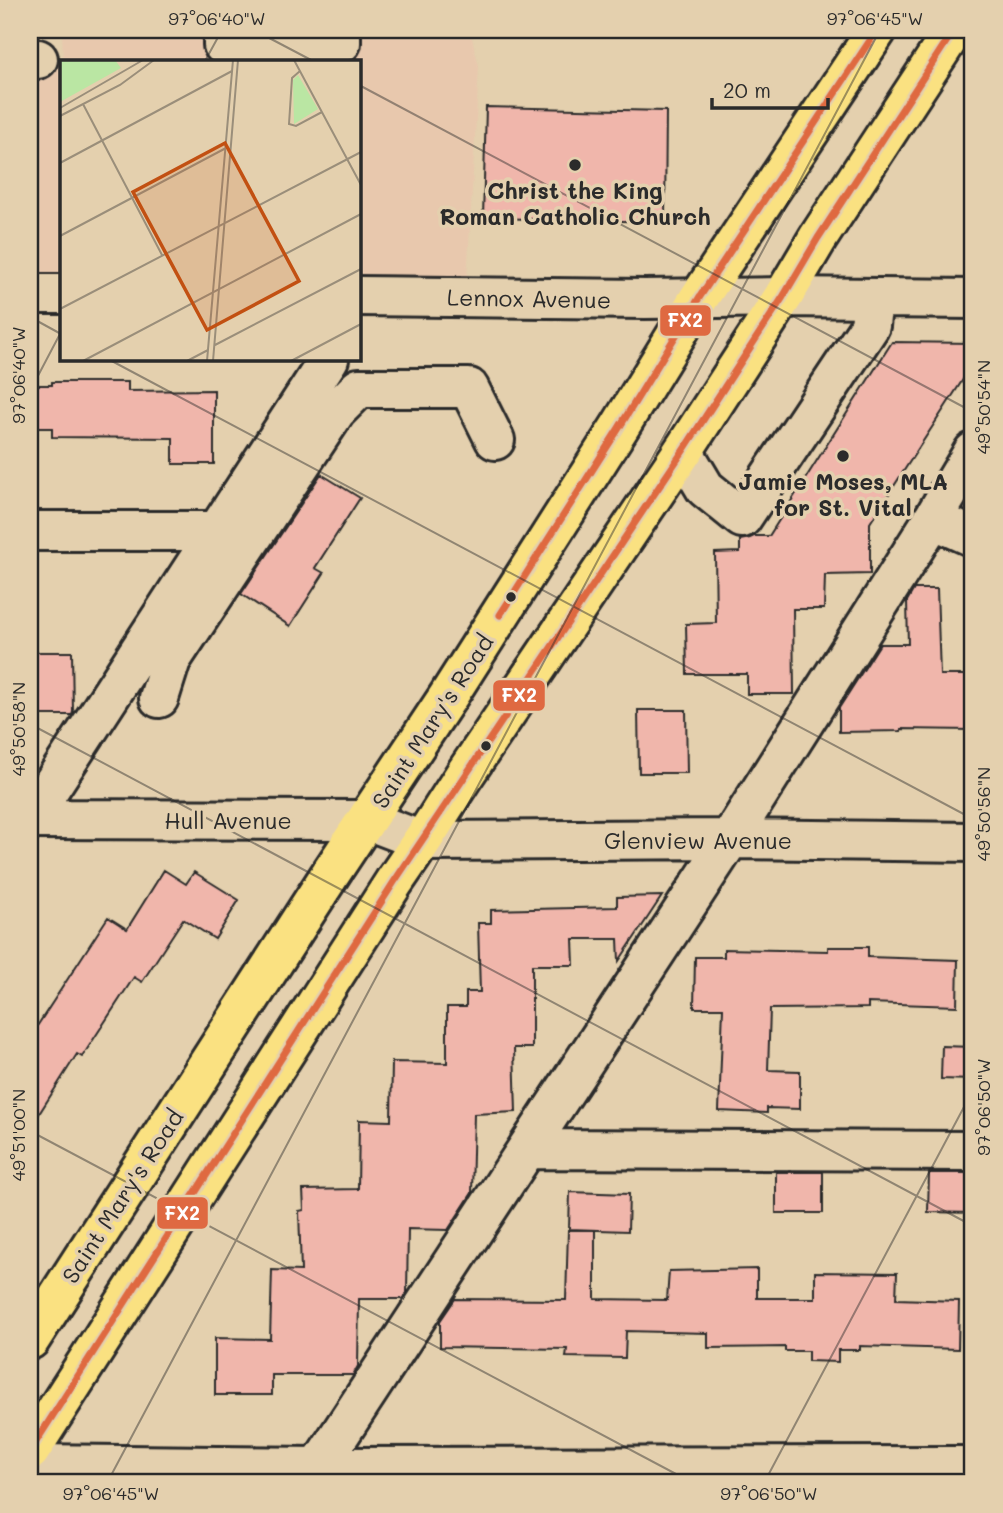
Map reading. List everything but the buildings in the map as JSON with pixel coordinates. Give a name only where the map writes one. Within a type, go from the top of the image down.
[{"type":"main road","name":"Saint Mary's Road","points":[[30,1340],[462,675],[699,298],[877,30]]},
{"type":"main road","points":[[30,1451],[386,894],[683,452],[954,30]]},
{"type":"street","points":[[223,30],[223,45],[341,43],[341,30]]},
{"type":"street","points":[[30,294],[60,294]]},
{"type":"street","name":"Lennox Avenue","points":[[360,296],[973,299]]},
{"type":"street","points":[[683,452],[705,488],[742,518],[870,326],[873,298]]},
{"type":"street","points":[[30,819],[328,360]]},
{"type":"street","points":[[159,698],[171,660],[336,411],[359,388],[469,388],[495,440]]},
{"type":"street","points":[[314,1475],[730,839],[973,452]]},
{"type":"street","points":[[933,519],[973,537]]},
{"type":"street","points":[[30,531],[218,531]]},
{"type":"street","name":"Hull Avenue","points":[[30,819],[367,820],[422,841]]},
{"type":"street","name":"Glenview Avenue","points":[[422,841],[730,839],[973,842]]},
{"type":"street","points":[[527,1149],[973,1151]]},
{"type":"street","points":[[30,1464],[314,1475],[973,1466]]},
{"type":"shaded area","points":[[62,30],[470,30],[479,66],[466,297],[360,296],[360,60],[63,60]]},
{"type":"shaded area","points":[[30,65],[60,67],[60,277],[30,273]]},
{"type":"transit line","name":"FX2","points":[[500,615],[699,298],[877,30]]},
{"type":"transit line","name":"FX2","points":[[30,1451],[394,882],[683,451],[954,30]]},
{"type":"place","name":"Christ the King Roman Catholic Church","points":[[575,165]]},
{"type":"place","name":"Jamie Moses, MLA for St. Vital","points":[[843,456]]}]
